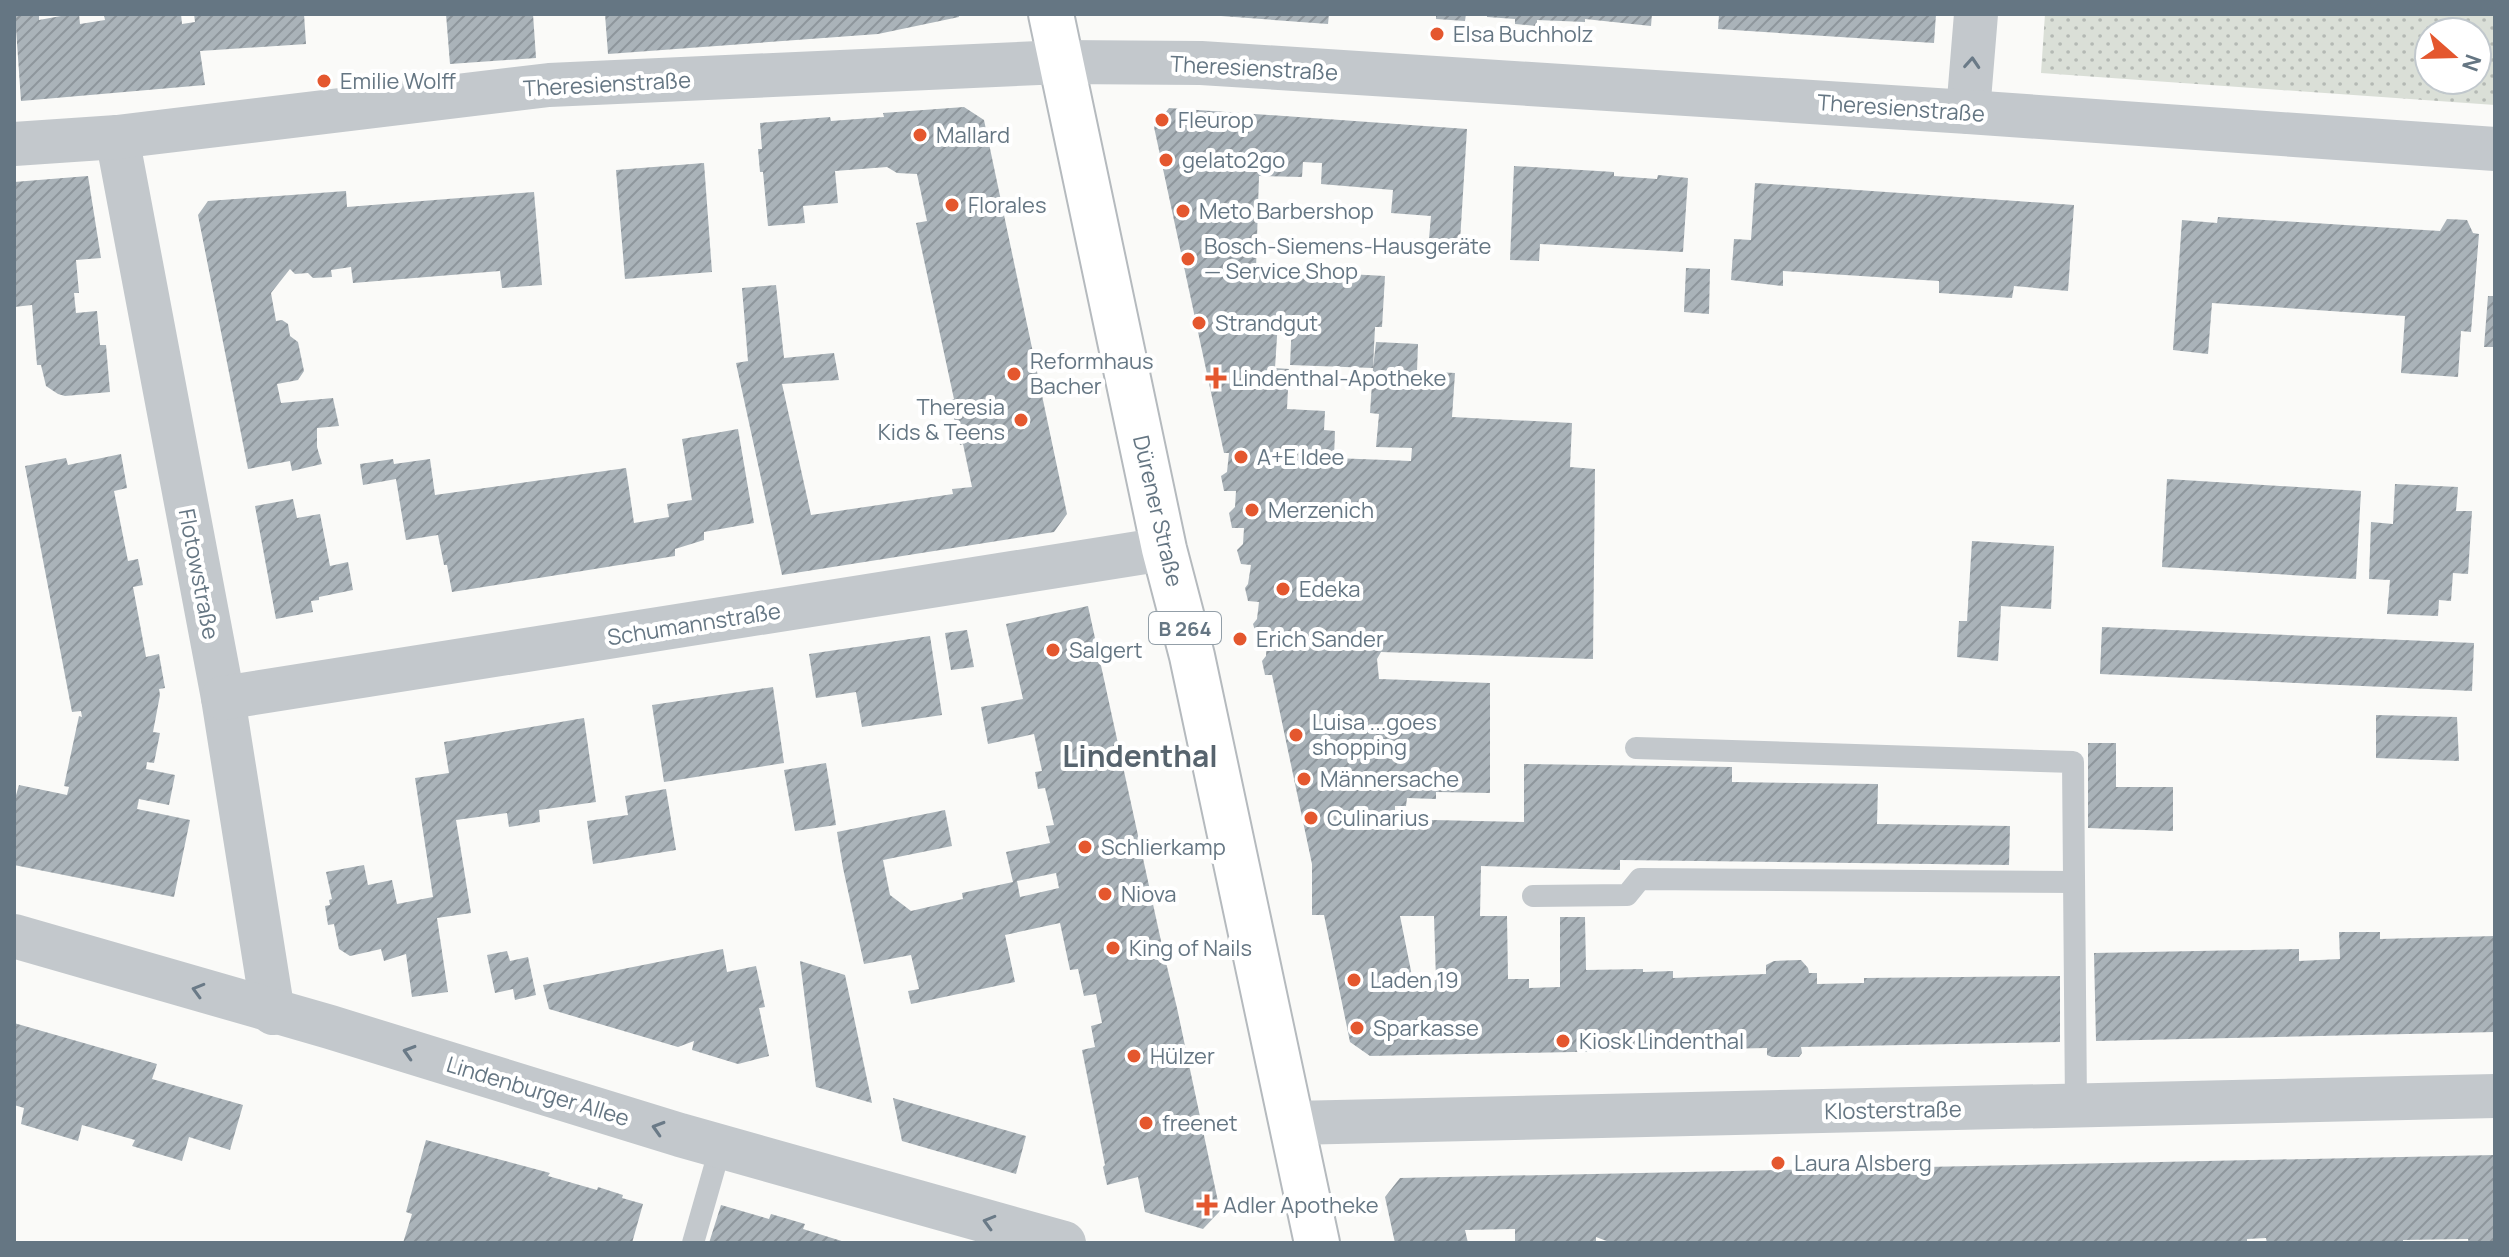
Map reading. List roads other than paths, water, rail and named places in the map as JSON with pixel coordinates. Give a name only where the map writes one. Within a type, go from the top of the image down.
[{"type":"main road","name":"Dürener Straße","points":[[1051,14],[1164,549],[1192,656],[1317,1243]]},
{"type":"street","points":[[1968,112],[1976,14]]},
{"type":"street","name":"Theresienstraße","points":[[14,144],[117,137],[549,85],[1062,62],[1201,63],[2495,149]]},
{"type":"street","name":"Flotowstraße","points":[[117,137],[223,698],[273,1013]]},
{"type":"street","name":"Schumannstraße","points":[[223,698],[1164,549]]},
{"type":"street","name":"Lindenburger Allee","points":[[14,936],[1064,1243]]},
{"type":"street","name":"Klosterstraße","points":[[1292,1123],[2495,1096]]},
{"type":"lane","points":[[1636,748],[2073,762],[2076,1106]]},
{"type":"lane","points":[[1533,896],[1627,895],[1640,879],[2074,882]]},
{"type":"lane","points":[[693,1243],[721,1145]]},
{"type":"place","name":"Elsa Buchholz","points":[[1437,34]]},
{"type":"place","name":"Emilie Wolff","points":[[324,81]]},
{"type":"place","name":"Fleurop","points":[[1162,120]]},
{"type":"place","name":"Mallard","points":[[920,135]]},
{"type":"place","name":"gelato2go","points":[[1166,160]]},
{"type":"place","name":"Florales","points":[[952,205]]},
{"type":"place","name":"Meto Barbershop","points":[[1183,211]]},
{"type":"place","name":"Bosch-Siemens-Hausgeräte — Service Shop","points":[[1188,259]]},
{"type":"place","name":"Strandgut","points":[[1199,323]]},
{"type":"place","name":"Reformhaus Bacher","points":[[1014,374]]},
{"type":"place","name":"Lindenthal-Apotheke","points":[[1216,378]]},
{"type":"place","name":"Theresia Kids & Teens","points":[[1021,420]]},
{"type":"place","name":"A+E Idee","points":[[1241,457]]},
{"type":"place","name":"Merzenich","points":[[1252,510]]},
{"type":"place","name":"Edeka","points":[[1283,589]]},
{"type":"place","name":"Erich Sander","points":[[1240,639]]},
{"type":"place","name":"Salgert","points":[[1053,650]]},
{"type":"place","name":"Luisa ...goes shopping","points":[[1296,735]]},
{"type":"place","name":"Männersache","points":[[1304,779]]},
{"type":"place","name":"Culinarius","points":[[1311,818]]},
{"type":"place","name":"Schlierkamp","points":[[1085,847]]},
{"type":"place","name":"Niova","points":[[1105,894]]},
{"type":"place","name":"King of Nails","points":[[1113,948]]},
{"type":"place","name":"Laden 19","points":[[1354,980]]},
{"type":"place","name":"Sparkasse","points":[[1357,1028]]},
{"type":"place","name":"Kiosk Lindenthal","points":[[1563,1041]]},
{"type":"place","name":"Hülzer","points":[[1134,1056]]},
{"type":"place","name":"freenet","points":[[1146,1123]]},
{"type":"place","name":"Laura Alsberg","points":[[1778,1163]]},
{"type":"place","name":"Adler Apotheke","points":[[1207,1205]]},
{"type":"district","name":"Lindenthal","points":[[1140,755]]}]
